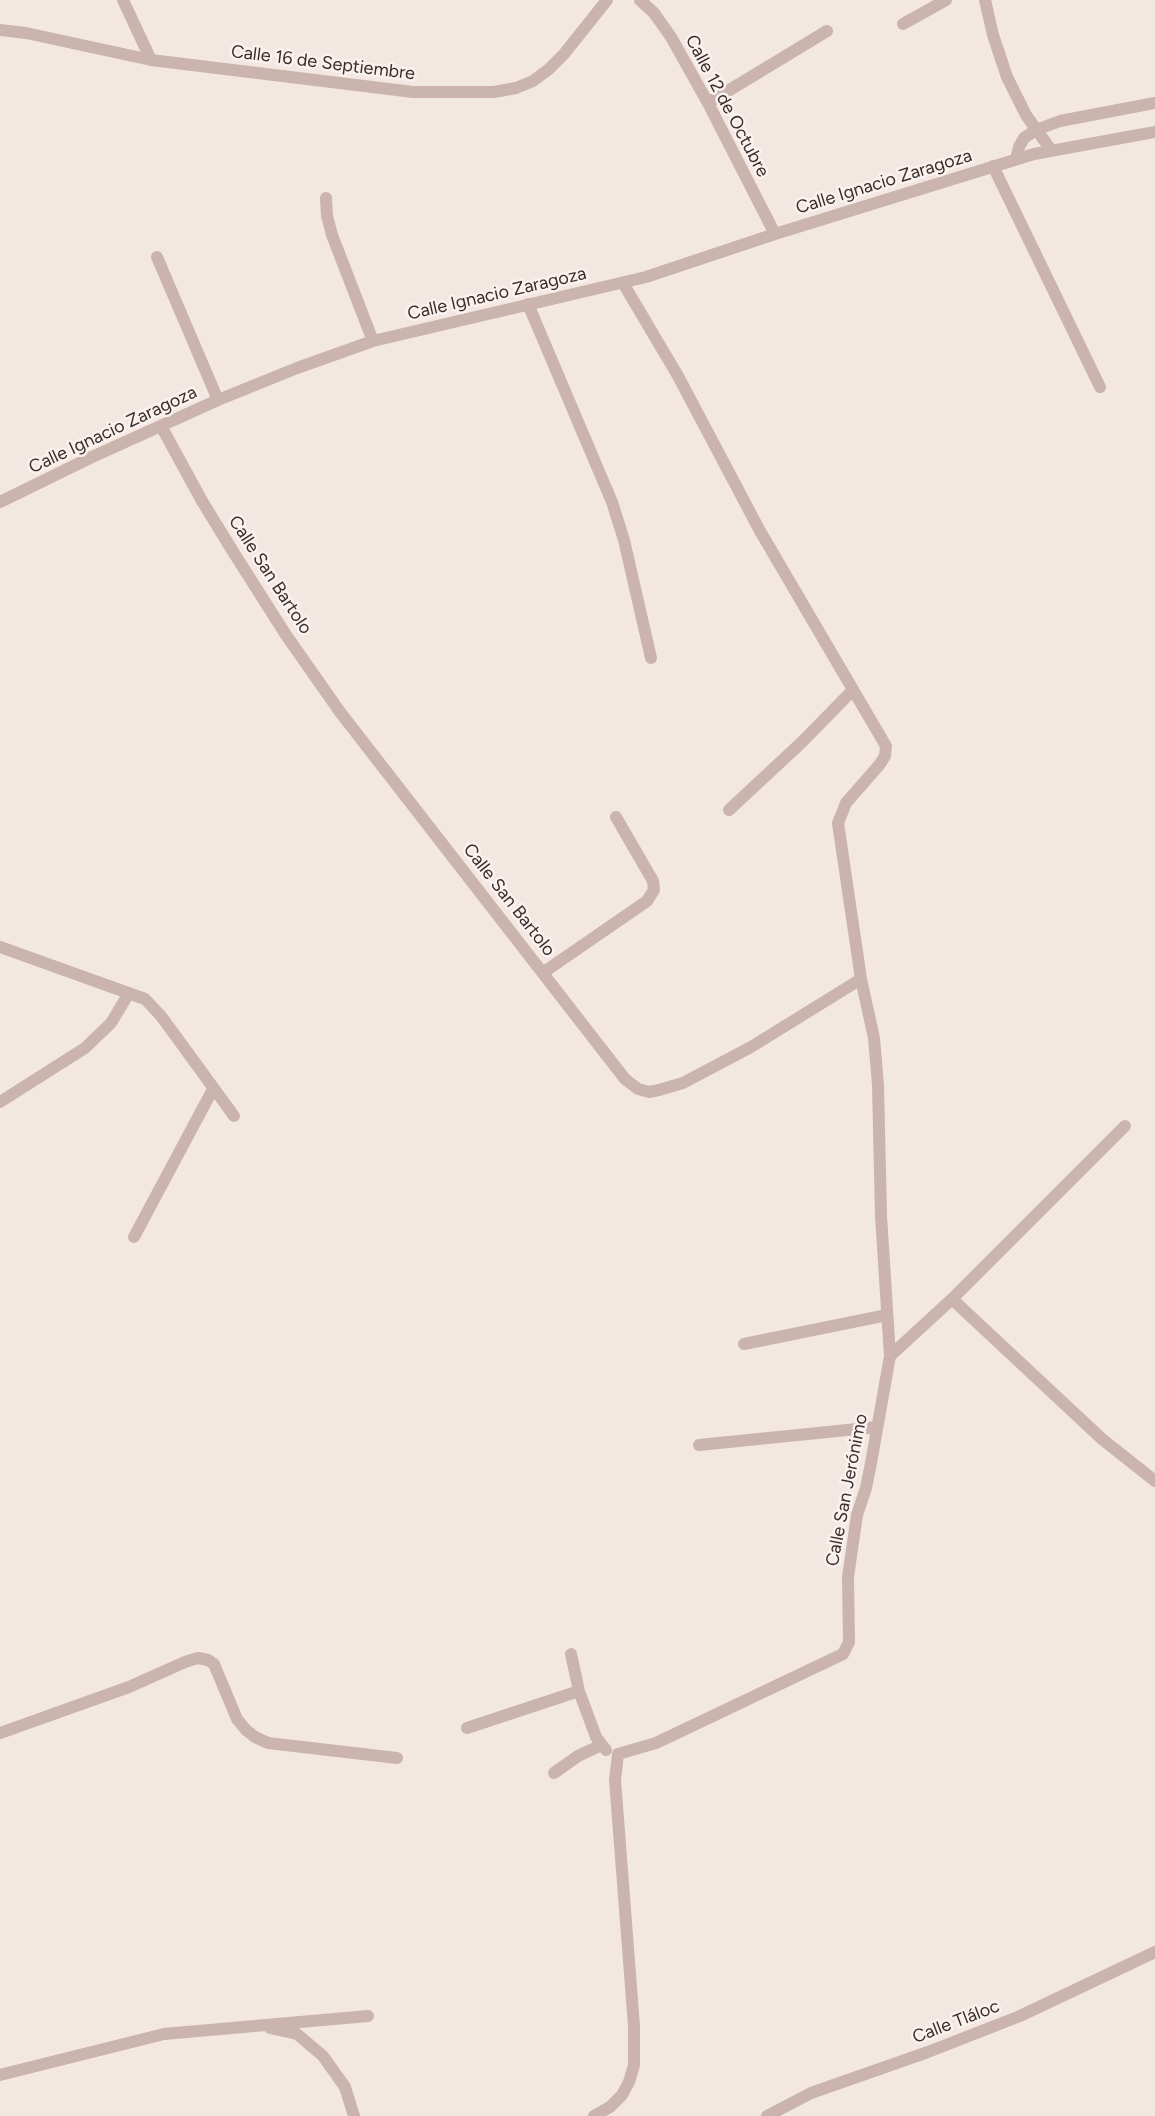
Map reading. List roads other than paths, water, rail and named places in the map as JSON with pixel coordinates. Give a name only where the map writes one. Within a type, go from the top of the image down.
[{"type":"street","points":[[123,0],[151,60]]},
{"type":"street","name":"Calle 16 de Septiembre","points":[[0,30],[26,33],[151,60],[413,92],[494,92],[516,88],[533,81],[549,69],[564,54],[607,0]]},
{"type":"street","name":"Calle 12 de Octubre","points":[[640,0],[654,14],[671,37],[708,103],[775,234]]},
{"type":"street","points":[[903,24],[946,0]]},
{"type":"street","points":[[985,0],[1006,77],[1026,115],[1051,150]]},
{"type":"street","points":[[708,103],[827,30]]},
{"type":"street","points":[[1016,159],[1024,138],[1036,130],[1060,122],[1155,103]]},
{"type":"street","name":"Calle Ignacio Zaragoza","points":[[0,502],[218,400],[297,368],[373,341],[646,277],[775,234],[1016,159],[1051,150],[1155,132]]},
{"type":"street","points":[[993,166],[1100,387]]},
{"type":"street","points":[[326,198],[327,216],[332,235],[373,341]]},
{"type":"street","points":[[158,257],[218,400]]},
{"type":"street","points":[[623,283],[678,376],[760,531],[852,691],[886,746],[880,764],[846,803],[838,823],[861,979]]},
{"type":"street","points":[[528,304],[612,502],[624,540],[651,658]]},
{"type":"street","name":"Calle San Bartolo","points":[[161,426],[202,501],[232,550],[286,635],[340,712],[544,972],[625,1079],[638,1089],[649,1092],[683,1083],[751,1047],[861,979]]},
{"type":"street","points":[[729,810],[802,742],[852,691]]},
{"type":"street","points":[[544,972],[647,901],[654,890],[653,882],[616,817]]},
{"type":"street","points":[[0,947],[145,1000],[155,1008],[234,1116]]},
{"type":"street","name":"Calle San Jerónimo","points":[[618,1754],[663,1740],[843,1654],[849,1642],[848,1576],[856,1515],[866,1488],[890,1356],[880,1216],[878,1086],[874,1038],[861,979]]},
{"type":"street","points":[[0,1102],[85,1048],[111,1023],[129,993]]},
{"type":"street","points":[[134,1237],[213,1089]]},
{"type":"street","points":[[890,1356],[952,1299],[1125,1126]]},
{"type":"street","points":[[952,1299],[1102,1439],[1155,1481]]},
{"type":"street","points":[[744,1344],[887,1315]]},
{"type":"street","points":[[699,1445],[877,1427]]},
{"type":"street","points":[[571,1654],[579,1691],[596,1737],[606,1749],[618,1754],[615,1780],[634,2026],[634,2065],[629,2082],[622,2095],[610,2107],[594,2116]]},
{"type":"street","points":[[0,1733],[129,1686],[198,1658],[208,1660],[214,1664],[237,1719],[255,1737],[268,1743],[397,1758]]},
{"type":"street","points":[[468,1728],[579,1691]]},
{"type":"street","points":[[554,1773],[578,1756],[602,1745]]},
{"type":"street","name":"Calle Tláloc","points":[[767,2116],[811,2093],[928,2052],[1020,2016],[1155,1952]]},
{"type":"street","points":[[0,2075],[164,2034],[368,2016]]},
{"type":"street","points":[[256,2025],[297,2034],[323,2056],[345,2087],[354,2116]]}]
